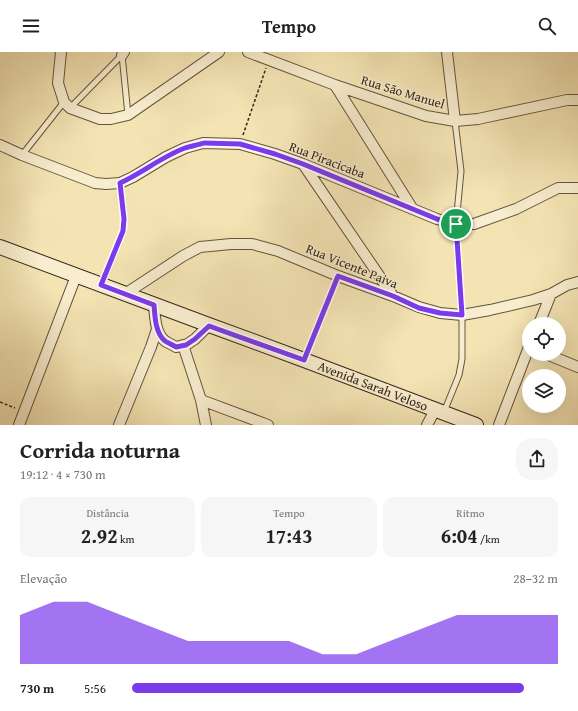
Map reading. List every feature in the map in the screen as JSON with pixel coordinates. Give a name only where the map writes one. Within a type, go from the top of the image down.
[{"type":"main road","name":"Avenida Sarah Veloso","points":[[0,247],[476,425]]},
{"type":"street","points":[[61,52],[58,83],[67,105],[100,119],[111,119],[128,115],[219,52]]},
{"type":"street","name":"Rua São Manuel","points":[[248,52],[335,85],[426,116],[455,121],[478,119],[567,100],[578,100]]},
{"type":"street","points":[[447,52],[455,121]]},
{"type":"street","points":[[335,85],[412,208]]},
{"type":"street","points":[[352,111],[361,94]]},
{"type":"street","name":"Rua Piracicaba","points":[[0,145],[95,183],[106,184],[120,183],[185,148],[204,143],[240,144],[303,164],[437,219],[456,224],[474,224],[516,209],[558,188],[578,188]]},
{"type":"street","points":[[303,164],[393,296]]},
{"type":"street","name":"Rua Vicente Paiva","points":[[125,294],[200,246],[231,244],[252,244],[278,251],[338,276],[393,296],[419,308],[440,313],[462,315],[490,310],[533,300],[551,294],[567,285],[578,282]]},
{"type":"street","points":[[19,425],[76,276]]},
{"type":"street","points":[[542,317],[551,294]]},
{"type":"street","points":[[154,305],[155,323],[157,329],[164,340],[176,347],[186,345],[209,326]]},
{"type":"street","points":[[119,425],[157,329]]},
{"type":"street","points":[[184,345],[201,400],[206,425]]},
{"type":"street","points":[[499,425],[524,361]]},
{"type":"street","points":[[563,361],[578,367]]},
{"type":"street","points":[[201,400],[268,425]]},
{"type":"street","points":[[427,425],[439,411]]},
{"type":"lane","points":[[22,155],[67,105],[123,54]]},
{"type":"lane","points":[[123,54],[128,115]]},
{"type":"lane","points":[[439,411],[459,375],[462,359],[462,315],[456,224],[461,171],[455,121]]},
{"type":"lane","points":[[101,285],[123,231],[124,219],[120,183]]},
{"type":"path","points":[[240,144],[268,60]]},
{"type":"path","points":[[304,360],[338,276]]},
{"type":"path","points":[[0,402],[25,411]]},
{"type":"route","points":[[204,143],[240,144],[275,154],[437,219],[456,224],[462,315],[440,313],[419,308],[393,296],[338,276],[304,360],[209,326],[186,345],[176,347],[164,340],[157,329],[155,323],[154,305],[101,285],[123,231],[124,219],[120,183],[166,157],[185,148],[204,143]]}]
